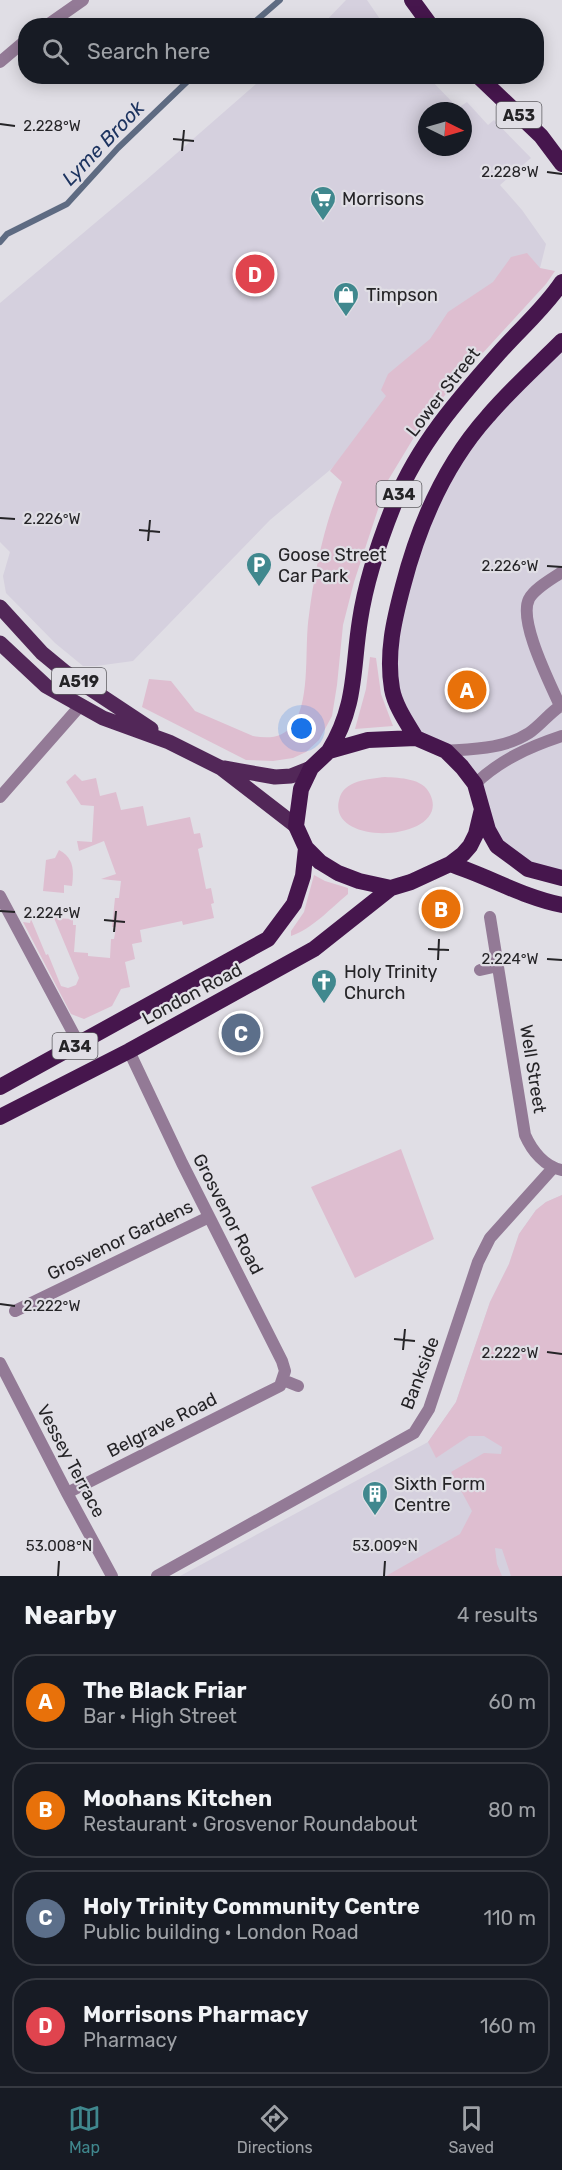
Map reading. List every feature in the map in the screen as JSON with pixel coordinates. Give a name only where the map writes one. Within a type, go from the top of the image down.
[{"type":"highway","points":[[412,0],[424,18]]},
{"type":"highway","name":"A53","points":[[486,84],[541,136],[560,159]]},
{"type":"highway","name":"Lower Street","points":[[329,751],[342,731],[350,704],[360,618],[371,569],[396,501],[417,457],[448,412],[500,352],[550,300],[562,282]]},
{"type":"highway","name":"A34","points":[[416,738],[392,691],[390,656],[392,628],[410,560],[427,511],[456,458],[487,417],[562,341]]},
{"type":"highway","name":"A34","points":[[296,826],[301,789],[311,768],[329,751],[368,740],[416,738],[446,751],[475,784],[482,809],[476,834],[470,846],[450,864],[392,888]]},
{"type":"highway","points":[[482,809],[488,830],[496,846],[528,869],[562,878]]},
{"type":"highway","points":[[296,826],[306,848],[320,862],[338,873],[359,881],[392,888]]},
{"type":"highway","name":"London Road","points":[[0,1087],[268,939],[294,904],[303,876],[306,848]]},
{"type":"highway","points":[[450,864],[471,871],[498,885],[562,905]]},
{"type":"highway","name":"London Road","points":[[0,1117],[129,1051],[314,949],[392,888]]},
{"type":"main road","name":"A519","points":[[0,607],[42,653],[65,672],[169,742]]},
{"type":"main road","name":"A519","points":[[0,643],[46,686],[103,717],[169,742],[221,768],[296,826]]},
{"type":"main road","name":"A519","points":[[221,768],[275,777],[291,776],[311,768]]},
{"type":"street","points":[[56,18],[77,2]]},
{"type":"street","points":[[0,62],[18,47]]},
{"type":"street","points":[[446,751],[484,748],[514,742],[529,733],[561,706],[528,629],[526,614],[530,596],[562,572]]},
{"type":"street","points":[[0,797],[80,706]]},
{"type":"street","points":[[475,784],[496,765],[529,747],[562,736]]},
{"type":"street","points":[[545,875],[562,870]]},
{"type":"street","points":[[0,896],[79,1044]]},
{"type":"street","name":"Well Street","points":[[490,917],[525,1135],[529,1145],[558,1169]]},
{"type":"street","points":[[480,970],[498,966]]},
{"type":"street","name":"Grosvenor Road","points":[[129,1051],[282,1361],[285,1371],[278,1384]]},
{"type":"street","name":"Bankside","points":[[157,1576],[414,1433],[429,1409],[478,1262],[490,1238],[558,1169]]},
{"type":"street","name":"Grosvenor Gardens","points":[[15,1311],[209,1217]]},
{"type":"street","name":"Vessey Terrace","points":[[0,1362],[112,1576]]},
{"type":"street","points":[[278,1384],[298,1386]]},
{"type":"street","name":"Belgrave Road","points":[[67,1493],[278,1384]]},
{"type":"shaded area","points":[[346,0],[367,0],[379,18],[329,18]]},
{"type":"shaded area","points":[[256,84],[435,84],[452,102],[418,102],[418,156],[472,156],[472,107],[488,125],[494,120],[531,158],[500,185],[522,210],[546,244],[540,268],[330,470],[270,520],[133,661],[83,666],[55,643],[6,593],[3,576],[10,552],[0,542],[0,303]]},
{"type":"shaded area","points":[[527,253],[540,268],[555,271],[546,284],[448,391],[416,434],[387,482],[354,582],[343,625],[332,716],[319,740],[306,752],[293,758],[273,761],[246,760],[142,707],[149,679],[171,681],[195,711],[253,736],[276,736],[290,728],[303,700],[311,598],[317,564],[330,514],[342,482],[330,471],[386,396],[381,390],[388,374],[430,339],[448,312],[493,282],[511,257]]},
{"type":"shaded area","points":[[562,341],[562,878],[509,857],[462,767],[416,738],[396,702],[392,628],[456,458]]},
{"type":"shaded area","points":[[370,657],[376,658],[381,694],[393,726],[355,729],[366,689]]},
{"type":"shaded area","points":[[75,774],[82,781],[96,778],[100,796],[116,792],[121,810],[143,806],[147,826],[190,817],[194,834],[200,833],[203,847],[198,849],[206,889],[211,888],[214,903],[211,904],[214,918],[183,925],[182,921],[140,930],[142,942],[132,944],[135,959],[125,962],[130,987],[121,989],[112,1006],[84,1019],[71,1014],[23,922],[30,923],[31,919],[61,986],[68,988],[76,985],[79,978],[54,918],[73,919],[73,925],[76,925],[74,952],[110,958],[111,939],[114,939],[116,927],[112,927],[115,898],[119,898],[121,881],[101,879],[116,874],[104,841],[79,851],[77,841],[92,842],[94,806],[81,805],[66,782]]},
{"type":"shaded area","points":[[385,777],[417,782],[427,789],[432,810],[424,822],[408,829],[389,833],[369,832],[351,826],[340,816],[341,793],[351,784]]},
{"type":"shaded area","points":[[59,850],[68,857],[72,865],[72,886],[64,885],[64,893],[43,891],[46,860],[55,858]]},
{"type":"shaded area","points":[[314,875],[348,888],[348,894],[314,923],[291,936],[291,931],[304,912]]},
{"type":"shaded area","points":[[401,1149],[434,1239],[355,1278],[311,1187]]},
{"type":"shaded area","points":[[562,1195],[562,1576],[180,1576],[428,1442],[456,1402],[490,1302],[509,1264],[519,1234],[536,1210],[546,1202]]},
{"type":"shaded area","points":[[562,1195],[562,1576],[511,1576],[502,1549],[495,1548],[497,1564],[502,1576],[386,1576],[460,1534],[472,1511],[451,1472],[484,1453],[501,1454],[502,1447],[484,1436],[469,1436],[436,1458],[428,1442],[456,1402],[490,1302],[509,1264],[519,1234],[536,1210],[546,1202]]},
{"type":"waterway","name":"Lyme Brook","points":[[259,18],[280,0]]},
{"type":"waterway","name":"Lyme Brook","points":[[0,242],[7,234],[67,204],[118,148],[185,84]]},
{"type":"place","name":"Morrisons","points":[[323,222]]},
{"type":"place","name":"Morrisons Pharmacy","points":[[255,274]]},
{"type":"place","name":"Timpson","points":[[346,318]]},
{"type":"place","name":"Goose Street Car Park","points":[[259,588]]},
{"type":"place","name":"The Black Friar","points":[[467,690]]},
{"type":"place","name":"Moohans Kitchen","points":[[441,909]]},
{"type":"place","name":"Holy Trinity Church","points":[[324,1005]]},
{"type":"place","name":"Holy Trinity Community Centre","points":[[241,1033]]},
{"type":"place","name":"Sixth Form Centre","points":[[375,1517]]}]
